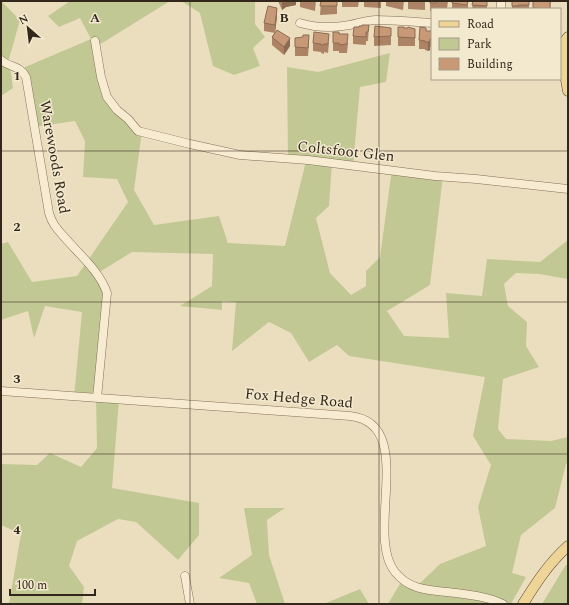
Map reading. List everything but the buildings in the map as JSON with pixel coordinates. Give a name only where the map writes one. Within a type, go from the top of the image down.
[{"type":"main road","points":[[564,41],[564,69],[568,92]]},
{"type":"main road","points":[[523,604],[531,590],[552,562],[568,546]]},
{"type":"street","points":[[300,23],[319,27],[330,27],[377,20],[431,22]]},
{"type":"street","name":"Coltsfoot Glen","points":[[95,41],[101,77],[107,97],[117,110],[128,119],[138,131],[240,155],[308,160],[435,176],[568,189]]},
{"type":"street","name":"Warewoods Road","points":[[1,60],[6,65],[20,69],[26,77],[52,224],[96,272],[107,293],[97,398]]},
{"type":"street","name":"Fox Hedge Road","points":[[1,391],[356,416],[364,419],[376,427],[383,439],[386,477],[385,551],[387,559],[395,572],[407,584],[421,590],[475,596],[494,600],[503,604]]},
{"type":"street","points":[[185,576],[190,604]]},
{"type":"green space","points":[[1,1],[20,20],[9,59],[13,88],[1,96]]},
{"type":"green space","points":[[70,1],[170,1],[99,45],[107,103],[142,131],[134,190],[154,225],[219,216],[228,243],[285,246],[306,161],[288,159],[287,67],[318,72],[390,53],[386,82],[360,87],[353,165],[332,163],[329,206],[316,218],[330,273],[351,295],[366,286],[366,271],[380,257],[392,169],[443,176],[430,285],[387,311],[404,336],[449,338],[446,293],[482,296],[487,259],[540,262],[568,240],[568,279],[539,274],[516,273],[504,284],[508,306],[527,322],[526,346],[539,367],[503,379],[498,429],[506,439],[551,441],[568,437],[568,462],[566,464],[555,508],[521,535],[512,573],[526,577],[511,604],[388,604],[401,582],[415,588],[440,564],[486,546],[478,507],[491,465],[473,436],[485,377],[349,356],[337,345],[309,362],[291,333],[269,322],[232,351],[236,302],[222,301],[222,310],[180,306],[212,286],[213,254],[132,252],[98,273],[108,301],[100,398],[119,400],[112,488],[199,503],[199,535],[178,560],[136,522],[118,519],[77,541],[69,566],[84,587],[82,604],[9,604],[21,534],[1,525],[1,464],[37,465],[50,453],[81,467],[97,448],[96,398],[74,397],[82,312],[45,306],[34,338],[28,311],[1,320],[1,244],[8,242],[32,282],[77,276],[128,202],[117,179],[83,177],[85,141],[75,121],[34,127],[23,68],[91,39],[80,18],[59,27],[48,16]]},
{"type":"green space","points":[[181,1],[255,1],[255,24],[265,37],[253,48],[260,66],[234,75],[213,66],[200,13]]},
{"type":"green space","points":[[244,508],[285,508],[267,520],[269,555],[285,604],[257,604],[249,583],[219,578],[252,555]]},
{"type":"green space","points":[[568,564],[568,604],[542,604],[565,566]]},
{"type":"green space","points":[[360,589],[369,604],[326,604],[326,603]]}]
